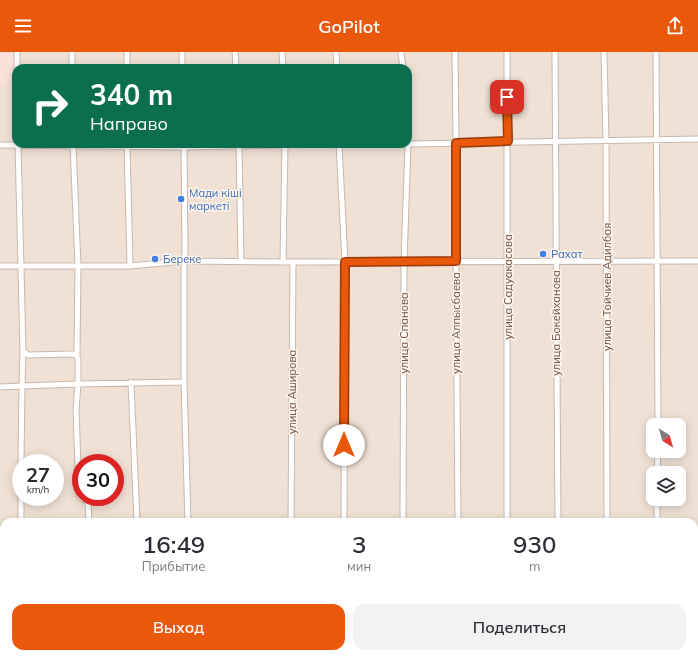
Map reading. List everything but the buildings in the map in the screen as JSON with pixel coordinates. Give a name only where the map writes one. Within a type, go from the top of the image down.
[{"type":"street","points":[[17,52],[17,64]]},
{"type":"street","points":[[72,52],[72,64]]},
{"type":"street","points":[[127,52],[127,64]]},
{"type":"street","points":[[182,52],[182,64]]},
{"type":"street","points":[[236,52],[236,64]]},
{"type":"street","points":[[282,52],[283,64]]},
{"type":"street","points":[[336,52],[337,64]]},
{"type":"street","points":[[402,52],[403,64]]},
{"type":"street","name":"улица Алпысбаева","points":[[455,52],[458,518]]},
{"type":"street","name":"улица Садуакасова","points":[[507,52],[507,518]]},
{"type":"street","name":"улица Бокейханова","points":[[555,52],[558,518]]},
{"type":"street","name":"улица Тойчиев Адилбая","points":[[604,52],[607,260],[607,518]]},
{"type":"street","points":[[656,52],[658,418]]},
{"type":"street","points":[[412,144],[508,141],[698,139]]},
{"type":"street","points":[[0,145],[12,145]]},
{"type":"street","points":[[18,148],[24,351],[21,454]]},
{"type":"street","points":[[73,148],[78,266],[78,384],[76,410],[79,495],[89,503],[89,518]]},
{"type":"street","points":[[128,148],[130,266]]},
{"type":"street","points":[[184,148],[184,382],[188,518]]},
{"type":"street","points":[[239,148],[241,261]]},
{"type":"street","points":[[283,262],[284,148]]},
{"type":"street","points":[[339,148],[345,262],[344,518]]},
{"type":"street","name":"улица Спанова","points":[[403,518],[404,262],[408,148]]},
{"type":"street","points":[[0,266],[130,266],[184,261],[508,262],[698,260]]},
{"type":"street","name":"улица Аширова","points":[[291,518],[293,262]]},
{"type":"street","points":[[24,351],[28,355],[74,354],[77,356]]},
{"type":"street","points":[[131,382],[137,518]]},
{"type":"street","points":[[0,386],[184,382]]},
{"type":"street","points":[[21,506],[21,518]]},
{"type":"street","points":[[657,506],[657,518]]},
{"type":"shaded area","points":[[0,52],[698,52],[698,518],[0,518]]},
{"type":"shaded area","points":[[0,52],[15,52],[15,64],[12,64],[12,86],[0,86]]},
{"type":"place","name":"Мади кіші маркеті","points":[[181,199]]},
{"type":"place","name":"Рахат","points":[[543,254]]},
{"type":"place","name":"Береке","points":[[155,259]]},
{"type":"route","points":[[344,445],[345,262],[456,261],[456,143],[508,141],[507,97]]}]
